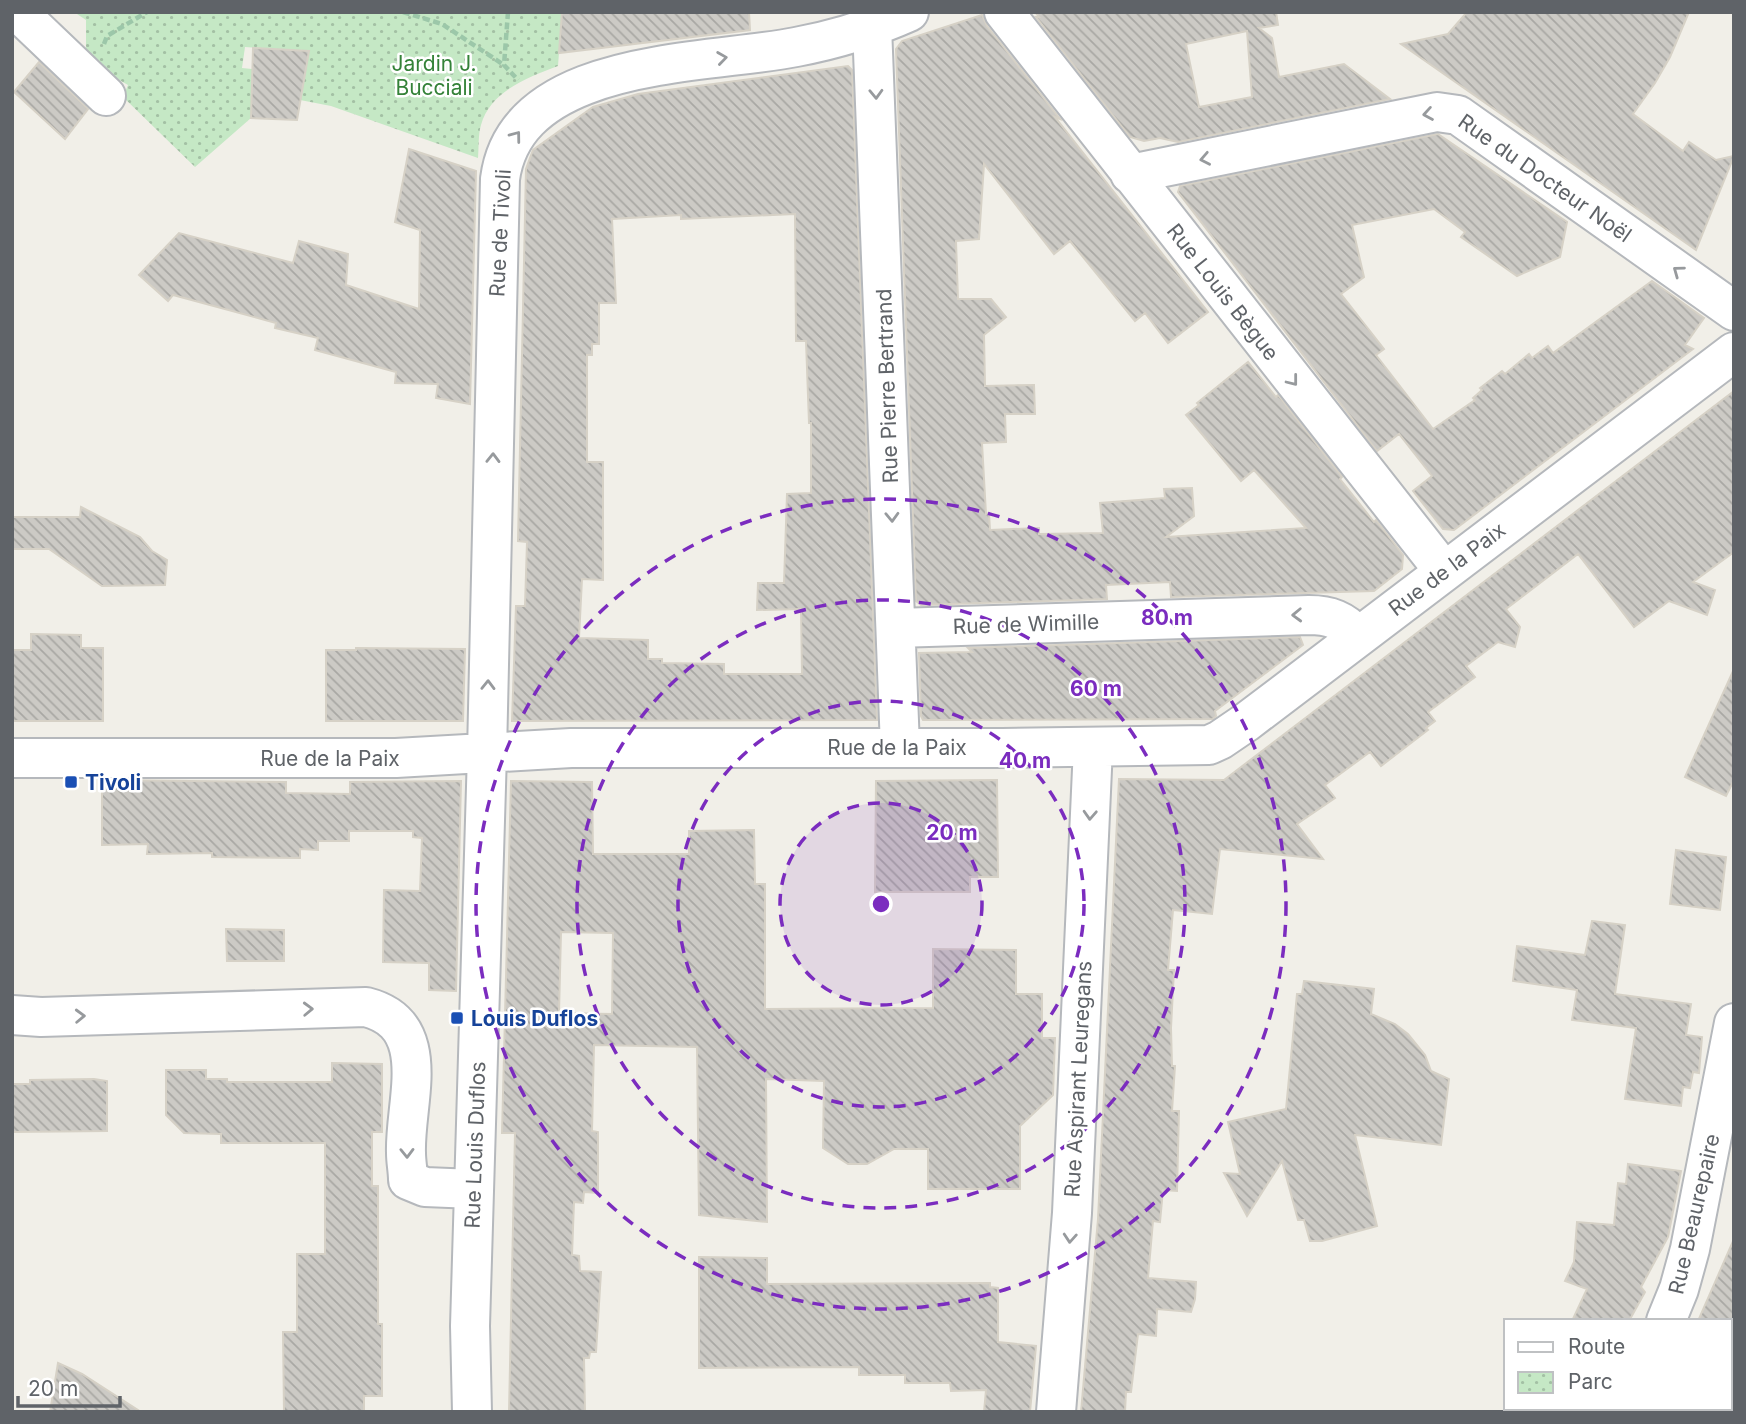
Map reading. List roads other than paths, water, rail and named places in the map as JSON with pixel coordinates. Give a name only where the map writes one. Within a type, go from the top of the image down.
[{"type":"street","points":[[18,12],[98,88]]},
{"type":"street","name":"Rue de Tivoli","points":[[486,753],[500,179],[505,152],[512,139],[550,104],[576,88],[613,75],[796,47],[872,26],[909,12]]},
{"type":"street","name":"Rue Louis Bègue","points":[[1004,12],[1444,571]]},
{"type":"street","name":"Rue Pierre Bertrand","points":[[872,26],[900,747]]},
{"type":"street","name":"Rue du Docteur Noël","points":[[1130,174],[1437,112],[1458,115],[1734,311]]},
{"type":"street","name":"Rue de la Paix","points":[[12,758],[397,758],[571,748],[1195,747],[1220,740],[1734,352]]},
{"type":"street","name":"Rue de Wimille","points":[[897,628],[1325,615],[1339,620],[1358,636]]},
{"type":"street","name":"Rue Aspirant Leuregans","points":[[1056,1412],[1072,1213],[1093,747]]},
{"type":"street","name":"Rue Louis Duflos","points":[[472,1412],[470,1326],[486,753]]},
{"type":"street","points":[[12,1015],[41,1017],[366,1007],[385,1012],[402,1030],[413,1058],[405,1152],[408,1180],[425,1187],[474,1189]]},
{"type":"street","name":"Rue Beaurepaire","points":[[1667,1319],[1679,1289],[1724,1130],[1734,1023]]},
{"type":"place","name":"Tivoli","points":[[71,782]]},
{"type":"place","name":"Louis Duflos","points":[[457,1018]]},
{"type":"park label","name":"Jardin J. Bucciali","points":[[434,75]]}]
